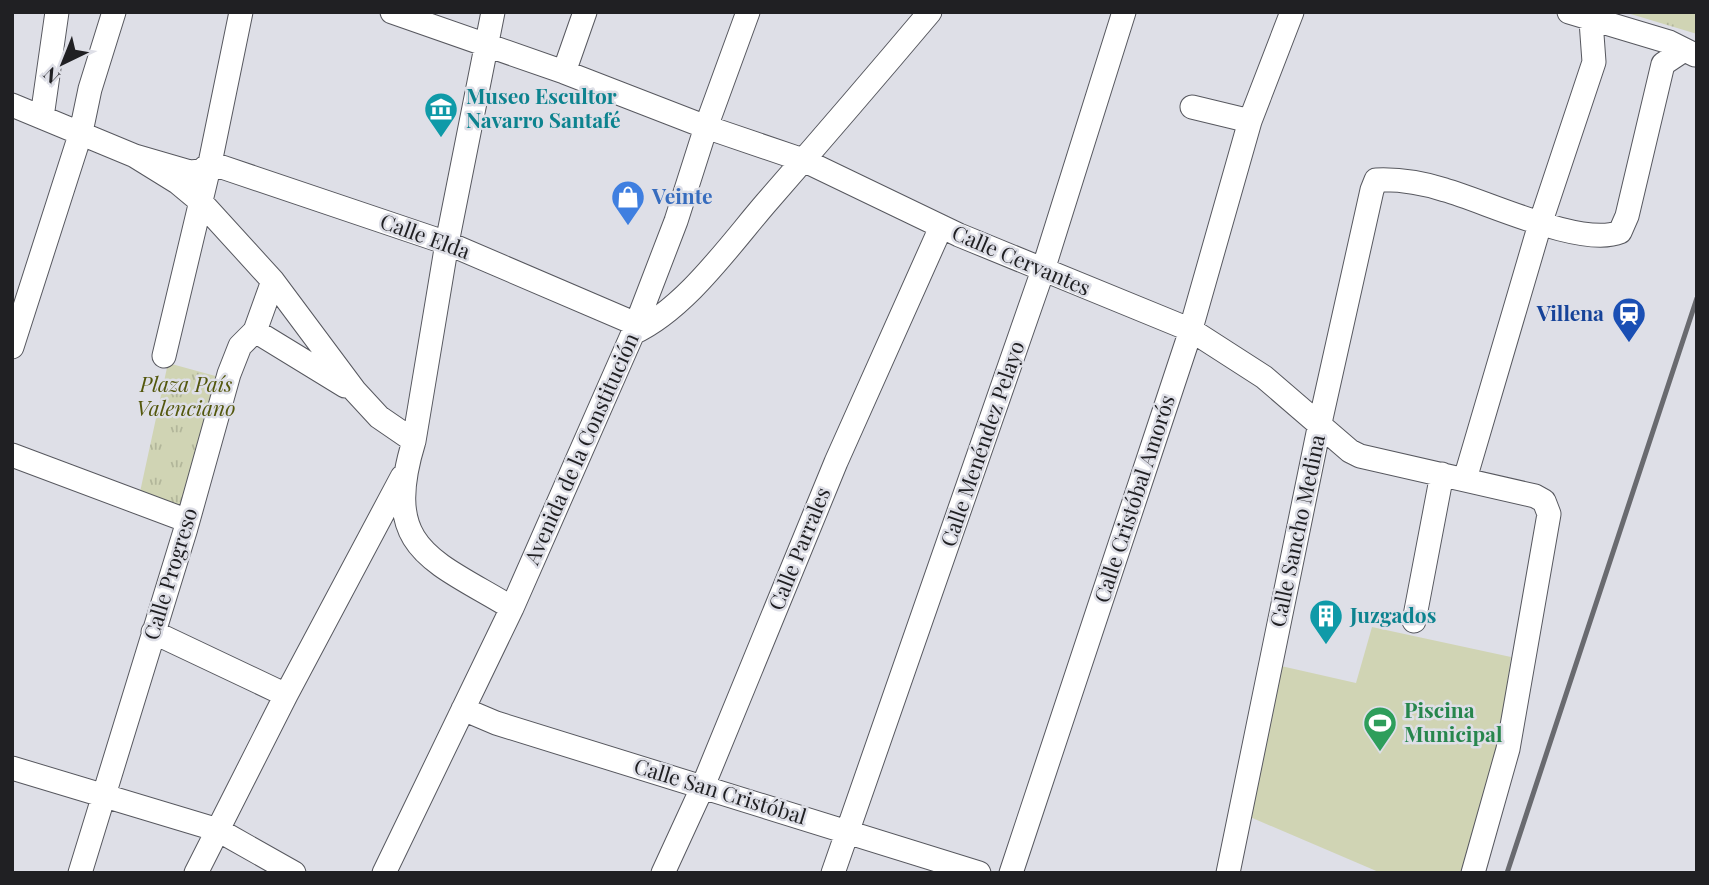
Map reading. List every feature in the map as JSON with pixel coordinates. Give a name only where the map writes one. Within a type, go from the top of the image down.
[{"type":"street","points":[[42,117],[57,12]]},
{"type":"street","points":[[12,347],[81,132],[90,89],[114,12]]},
{"type":"street","points":[[164,356],[201,202],[241,12]]},
{"type":"street","name":"Calle Cervantes","points":[[391,12],[803,160],[941,227],[1191,330],[1264,377],[1350,451],[1360,456],[1535,496],[1544,501],[1549,514],[1508,749],[1473,873]]},
{"type":"street","points":[[196,873],[286,695],[405,471],[414,441],[447,243],[493,12]]},
{"type":"street","points":[[564,72],[585,12]]},
{"type":"street","name":"Avenida de la Constitución","points":[[384,873],[512,608],[635,328],[676,221],[706,127],[748,12]]},
{"type":"street","points":[[635,328],[652,324],[668,312],[719,259],[930,12]]},
{"type":"street","name":"Calle Menéndez Pelayo","points":[[833,873],[1043,270],[1124,12]]},
{"type":"street","name":"Calle Cristóbal Amorós","points":[[1011,873],[1191,330],[1250,121],[1292,12]]},
{"type":"street","points":[[1569,12],[1591,21],[1669,42],[1691,53]]},
{"type":"street","points":[[1465,479],[1540,224],[1594,62],[1591,21]]},
{"type":"street","points":[[1540,224],[1600,236],[1620,232],[1627,216],[1662,64],[1691,53]]},
{"type":"street","points":[[12,105],[135,156],[190,172],[201,171],[209,163]]},
{"type":"street","points":[[1192,107],[1250,121]]},
{"type":"street","points":[[135,156],[177,182],[201,202],[273,281],[355,391],[379,417],[414,441]]},
{"type":"street","name":"Calle Elda","points":[[209,163],[447,243],[635,328]]},
{"type":"street","name":"Calle Sancho Medina","points":[[1228,873],[1320,423],[1376,180],[1396,179],[1445,190],[1540,224]]},
{"type":"street","name":"Calle Parrales","points":[[663,873],[703,786],[836,462],[941,227]]},
{"type":"street","name":"Calle Progreso","points":[[80,873],[188,521],[229,374],[240,346],[255,331],[273,281]]},
{"type":"street","points":[[255,331],[355,391]]},
{"type":"street","points":[[12,455],[188,521]]},
{"type":"street","points":[[405,471],[404,519],[419,547],[438,563],[512,608]]},
{"type":"street","points":[[1414,621],[1442,474]]},
{"type":"street","points":[[153,632],[286,695]]},
{"type":"street","name":"Calle San Cristóbal","points":[[463,709],[496,723],[979,873]]},
{"type":"street","points":[[12,768],[218,830],[295,873]]},
{"type":"green space","points":[[1624,12],[1697,12],[1697,34]]},
{"type":"green space","name":"Plaza País Valenciano","points":[[168,363],[219,377],[181,511],[140,492]]},
{"type":"green space","name":"Piscina Municipal","points":[[1372,627],[1511,657],[1496,764],[1462,873],[1381,873],[1250,817],[1281,666],[1356,683]]},
{"type":"railway","points":[[1507,873],[1697,298]]},
{"type":"place","name":"Museo Escultor Navarro Santafé","points":[[441,139]]},
{"type":"place","name":"Veinte","points":[[628,227]]},
{"type":"place","name":"Villena","points":[[1629,344]]},
{"type":"place","name":"Juzgados","points":[[1326,646]]},
{"type":"place","name":"Piscina Municipal","points":[[1380,753]]}]
